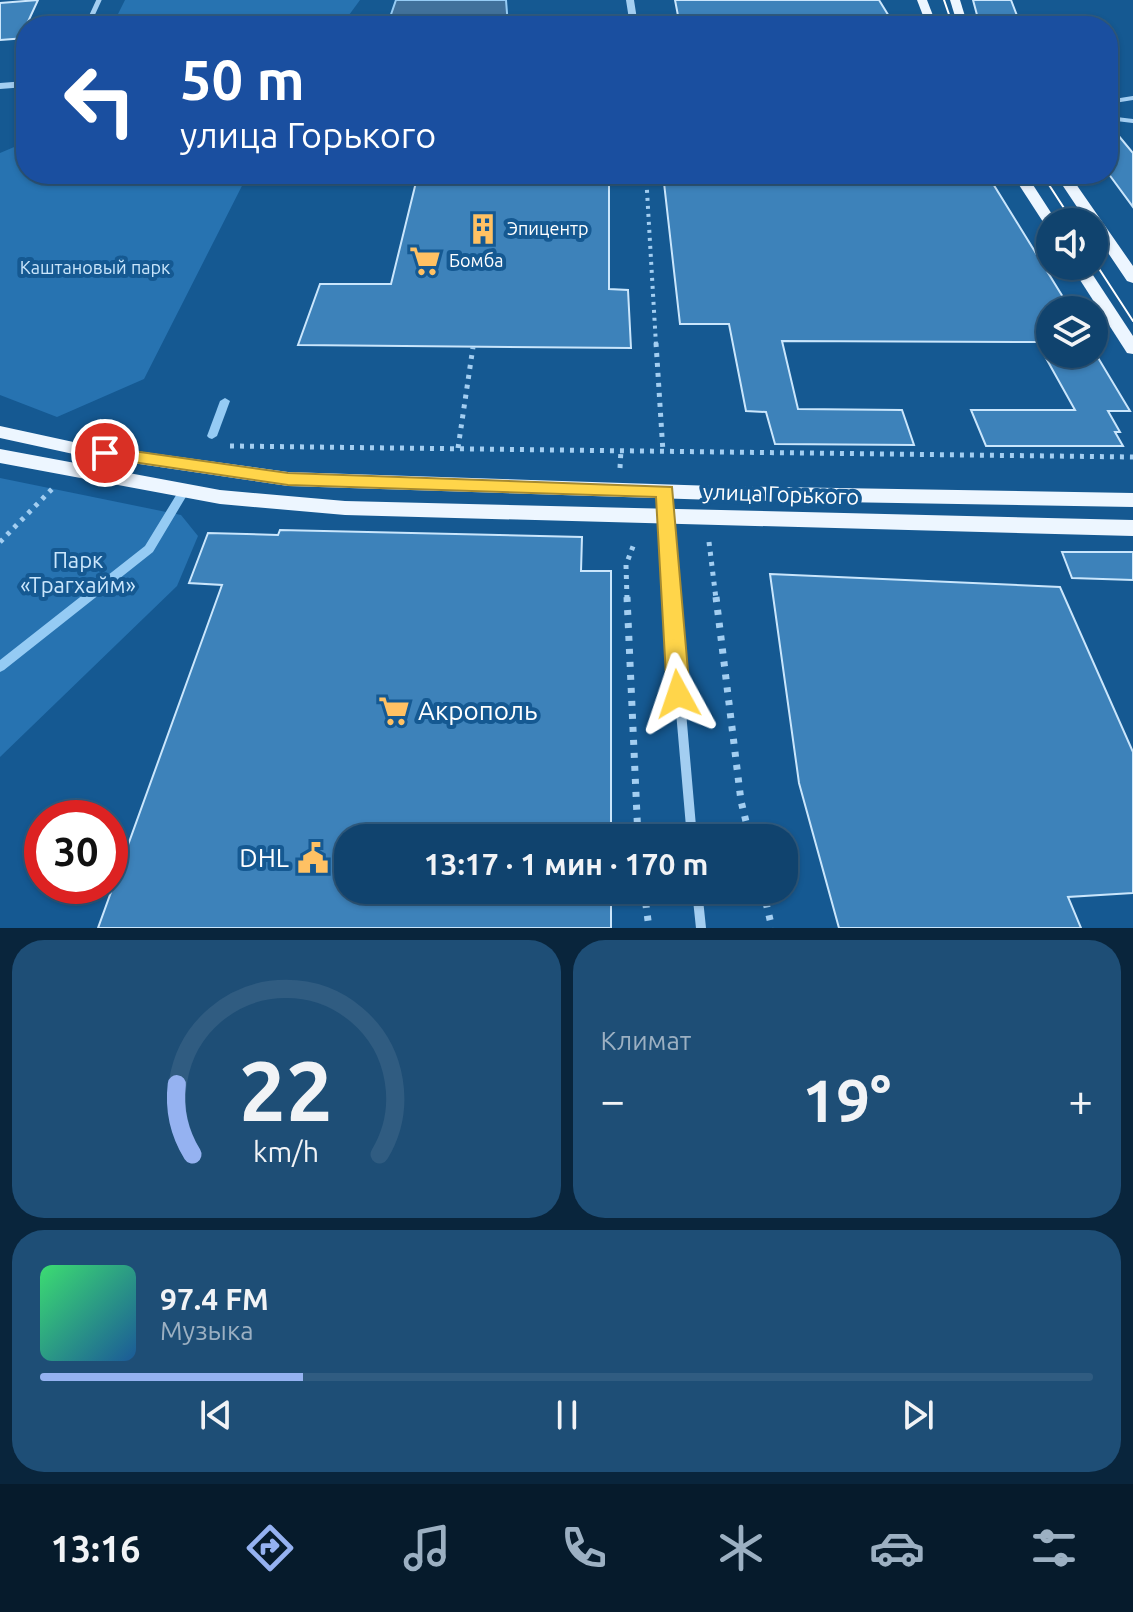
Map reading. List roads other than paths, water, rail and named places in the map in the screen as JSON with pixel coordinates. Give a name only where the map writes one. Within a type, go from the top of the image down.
[{"type":"main road","points":[[1025,184],[1041,208]]},
{"type":"main road","points":[[1069,184],[1133,278]]},
{"type":"main road","points":[[1088,280],[1133,349]]},
{"type":"main road","name":"улица Горького","points":[[0,432],[78,449],[270,477],[665,491],[1133,500]]},
{"type":"main road","name":"улица Горького","points":[[0,456],[249,501],[345,508],[1133,528]]},
{"type":"street","points":[[665,491],[669,580],[691,824]]},
{"type":"street","points":[[698,904],[701,928]]},
{"type":"waterway","points":[[212,436],[225,401]]},
{"type":"waterway","points":[[0,667],[149,549],[182,495]]},
{"type":"tram line","points":[[944,0],[950,16]]},
{"type":"tram line","points":[[1048,184],[1064,208]]},
{"type":"tram line","points":[[1106,280],[1133,321]]},
{"type":"place","name":"Эпицентр","points":[[483,229]]},
{"type":"place","name":"Бомба","points":[[425,261]]},
{"type":"place","name":"Акрополь","points":[[394,711]]},
{"type":"place","name":"DHL","points":[[313,858]]},
{"type":"park label","name":"Каштановый парк","points":[[95,268]]},
{"type":"park label","name":"Парк «Трагхайм»","points":[[78,572]]}]
